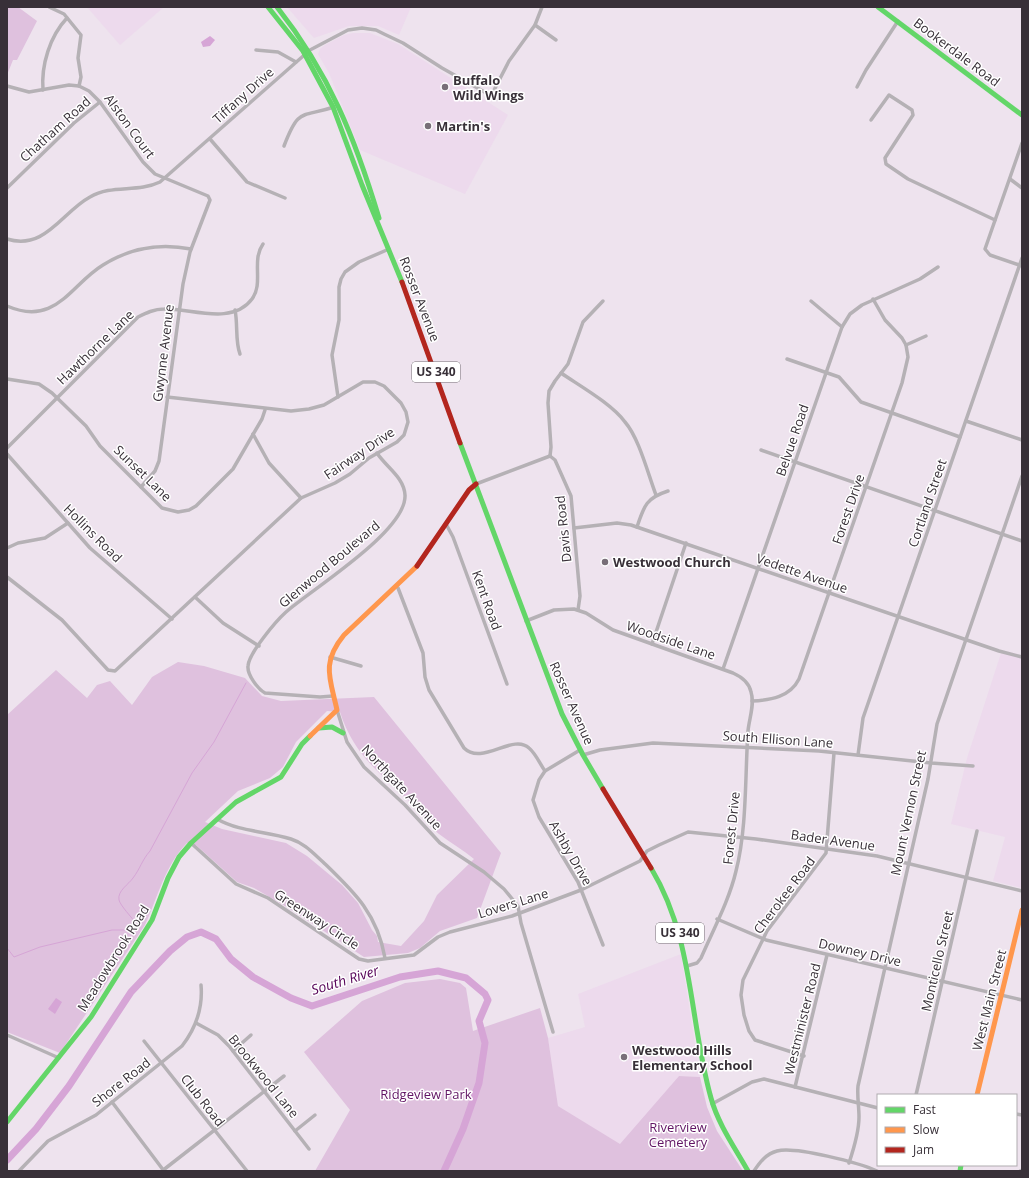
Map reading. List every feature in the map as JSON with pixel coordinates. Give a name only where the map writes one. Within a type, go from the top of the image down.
[{"type":"main road","name":"Rosser Avenue","points":[[268,7],[305,54],[332,107],[362,185],[389,249],[555,697],[580,750],[663,888],[675,915],[687,966],[703,1066],[712,1104],[724,1130],[748,1171]]},
{"type":"main road","name":"Rosser Avenue","points":[[277,7],[310,50],[325,74],[339,105],[371,190],[383,234]]},
{"type":"main road","name":"Bookerdale Road","points":[[878,7],[1022,115]]},
{"type":"main road","name":"Northgate Avenue","points":[[337,710],[328,677],[330,657],[334,647],[344,635],[398,588],[414,571],[469,490],[476,484]]},
{"type":"main road","name":"Meadowbrook Road","points":[[7,1122],[90,1017],[138,943],[156,910],[172,869],[179,857],[191,843],[242,798],[269,785],[281,777],[289,767],[302,744],[337,710]]},
{"type":"main road","points":[[318,728],[332,727],[343,733]]},
{"type":"main road","name":"West Main Street","points":[[977,1094],[1022,910]]},
{"type":"street","points":[[7,86],[29,92],[65,86],[79,86],[81,78],[78,58],[81,35],[62,13],[49,7]]},
{"type":"street","points":[[491,96],[509,61],[535,26],[542,7]]},
{"type":"street","points":[[43,90],[43,71],[46,58],[59,27],[67,18]]},
{"type":"street","points":[[857,87],[866,70],[898,21]]},
{"type":"street","points":[[535,26],[556,40]]},
{"type":"street","name":"Tiffany Drive","points":[[7,239],[20,241],[38,238],[50,230],[86,199],[100,192],[114,188],[148,186],[165,179],[305,54],[334,35],[348,30],[362,28],[376,30],[403,43],[442,68],[497,99]]},
{"type":"street","points":[[256,50],[278,52],[296,62]]},
{"type":"street","name":"Alston Court","points":[[79,86],[89,91],[100,102],[148,168],[155,174],[208,196],[210,203],[203,220]]},
{"type":"street","points":[[871,120],[890,95],[912,110],[913,115],[885,158],[886,164],[908,179],[995,220]]},
{"type":"street","name":"Chatham Road","points":[[7,188],[74,123],[100,102]]},
{"type":"street","points":[[284,146],[291,130],[301,116],[309,112],[339,105]]},
{"type":"street","points":[[210,139],[247,182],[285,198]]},
{"type":"street","points":[[1021,266],[990,255],[986,252],[986,246],[1022,143]]},
{"type":"street","points":[[1010,179],[1022,188]]},
{"type":"street","name":"Gwynne Avenue","points":[[141,487],[151,477],[158,466],[183,284],[192,248],[203,220]]},
{"type":"street","name":"Hawthorne Lane","points":[[7,448],[132,321],[155,310],[179,309],[213,314],[235,310],[246,305],[256,293],[257,258],[263,244]]},
{"type":"street","points":[[7,306],[31,311],[54,306],[65,299],[88,276],[103,265],[136,250],[161,246],[192,248]]},
{"type":"street","points":[[338,397],[332,355],[339,320],[339,287],[341,279],[345,272],[359,262],[389,249]]},
{"type":"street","name":"Cortland Street","points":[[858,755],[863,718],[1021,266],[1022,258]]},
{"type":"street","name":"Belvue Road","points":[[723,669],[842,327],[850,314],[873,300],[920,279],[938,267]]},
{"type":"street","points":[[550,456],[548,396],[552,385],[571,358],[583,322],[602,300]]},
{"type":"street","points":[[873,300],[884,320],[902,338],[906,345],[926,336]]},
{"type":"street","points":[[810,301],[829,318],[842,327]]},
{"type":"street","points":[[235,310],[240,354]]},
{"type":"street","name":"Forest Drive","points":[[752,701],[769,700],[783,695],[791,690],[797,682],[907,364],[906,345]]},
{"type":"street","points":[[787,359],[826,372],[843,380],[854,396],[861,402],[960,437]]},
{"type":"street","points":[[561,373],[621,417],[630,428],[656,495]]},
{"type":"street","name":"Sunset Lane","points":[[7,379],[40,384],[86,426],[100,446],[141,487],[166,510],[178,512],[192,509],[233,469],[262,419],[265,410]]},
{"type":"street","name":"Fairway Drive","points":[[7,576],[62,620],[111,671],[115,670],[172,619],[301,498],[335,483],[350,474],[377,453],[397,442],[404,435],[408,422],[404,407],[384,386],[370,381],[358,384],[324,405],[309,409],[291,411],[265,410],[167,397]]},
{"type":"street","points":[[966,421],[1022,440]]},
{"type":"street","points":[[253,434],[270,463],[301,498]]},
{"type":"street","points":[[761,450],[1022,541]]},
{"type":"street","name":"Glenwood Boulevard","points":[[332,696],[270,694],[263,691],[252,678],[248,669],[250,658],[285,613],[365,551],[386,530],[400,512],[406,497],[404,487],[396,474],[377,453]]},
{"type":"street","name":"Hollins Road","points":[[7,454],[90,548],[172,619]]},
{"type":"street","name":"Northgate Avenue","points":[[476,484],[550,456]]},
{"type":"street","name":"Davis Road","points":[[550,456],[555,460],[569,489],[580,596],[578,610]]},
{"type":"street","name":"Mount Vernon Street","points":[[849,1163],[859,1126],[858,1103],[856,1098],[859,1079],[909,863],[937,724],[1022,476]]},
{"type":"street","points":[[636,526],[645,505],[656,495],[668,491]]},
{"type":"street","points":[[7,548],[18,543],[45,538],[68,523]]},
{"type":"street","name":"Vedette Avenue","points":[[574,528],[617,523],[636,526],[965,640],[1022,657]]},
{"type":"street","name":"Kent Road","points":[[446,524],[453,537],[507,684]]},
{"type":"street","points":[[652,644],[686,543]]},
{"type":"street","points":[[398,588],[423,652],[425,677],[429,690],[464,748],[470,753],[482,753],[512,745],[523,744],[532,750],[544,771],[580,750]]},
{"type":"street","points":[[195,597],[223,623],[259,646]]},
{"type":"street","name":"Woodside Lane","points":[[526,621],[557,609],[569,608],[578,610],[586,613],[608,628],[738,675],[746,682],[751,691],[752,701],[747,747]]},
{"type":"street","points":[[330,657],[361,666]]},
{"type":"street","name":"Northgate Avenue","points":[[337,710],[343,733],[352,752],[364,767],[405,805],[440,843],[484,872],[504,889],[517,903],[520,914],[520,923],[552,1032]]},
{"type":"street","name":"South Ellison Lane","points":[[583,755],[600,750],[642,743],[747,747],[834,753],[930,764],[973,766]]},
{"type":"street","name":"Forest Drive","points":[[687,966],[695,964],[700,960],[734,881],[742,837],[747,747]]},
{"type":"street","name":"Cherokee Road","points":[[804,1056],[793,1051],[757,1042],[752,1037],[746,1025],[742,1001],[742,987],[749,966],[762,939],[776,918],[822,860],[827,849],[834,753]]},
{"type":"street","name":"Ashby Drive","points":[[544,771],[536,786],[534,805],[539,817],[581,890],[603,945]]},
{"type":"street","name":"Greenway Circle","points":[[191,843],[236,884],[268,898],[359,959],[368,961],[385,958],[378,931],[363,903],[350,888],[307,848],[292,839],[236,828],[217,819]]},
{"type":"street","name":"Monticello Street","points":[[916,1094],[977,831]]},
{"type":"street","name":"Bader Avenue","points":[[644,856],[647,851],[683,833],[692,832],[742,837],[877,856],[1022,891]]},
{"type":"street","name":"Lovers Lane","points":[[385,958],[408,957],[418,953],[431,942],[450,932],[520,914],[581,890],[640,861],[644,856]]},
{"type":"street","name":"Downey Drive","points":[[717,919],[762,939],[1022,1000]]},
{"type":"street","name":"Westminister Road","points":[[795,1087],[804,1056],[827,955]]},
{"type":"street","name":"Shore Road","points":[[19,1171],[48,1141],[91,1118],[182,1046],[196,1023],[200,1006],[201,985]]},
{"type":"street","name":"Brookwood Lane","points":[[196,1023],[218,1035],[233,1051],[309,1149]]},
{"type":"street","points":[[7,1035],[59,1058]]},
{"type":"street","points":[[233,1051],[252,1035]]},
{"type":"street","name":"Club Road","points":[[144,1041],[246,1171]]},
{"type":"street","points":[[112,1102],[163,1171],[284,1076]]},
{"type":"street","points":[[712,1104],[758,1080],[768,1080],[877,1108]]},
{"type":"street","points":[[295,1131],[314,1115]]},
{"type":"street","points":[[754,1171],[767,1156],[785,1150],[810,1152],[877,1171]]},
{"type":"shaded area","points":[[87,7],[164,7],[120,45]]},
{"type":"shaded area","points":[[287,7],[411,7],[399,35],[378,26],[349,26],[314,38]]},
{"type":"shaded area","points":[[353,33],[370,33],[398,44],[508,115],[465,194],[360,150],[329,73],[318,54],[320,49],[325,45],[344,35]]},
{"type":"shaded area","points":[[210,36],[215,40],[210,46],[203,47],[201,42]]},
{"type":"shaded area","points":[[1002,650],[1022,655],[1022,888],[993,881],[1005,837],[951,824],[967,758]]},
{"type":"shaded area","name":"Westwood Hills Elementary School","points":[[681,954],[700,1077],[679,1076],[620,1145],[558,1106],[548,1038],[585,1027],[578,994]]},
{"type":"shaded area","points":[[56,998],[62,1002],[55,1014],[48,1009]]},
{"type":"green space","points":[[7,7],[18,7],[37,21],[17,60],[13,60],[7,75]]},
{"type":"green space","points":[[178,662],[204,666],[245,678],[262,696],[281,701],[374,697],[501,853],[477,918],[440,931],[420,948],[408,953],[364,957],[285,906],[254,888],[237,882],[196,845],[187,843],[179,852],[167,871],[145,925],[60,1053],[7,1032],[7,715],[56,670],[87,698],[97,685],[110,681],[132,705],[152,677]],"holes":[[[327,711],[340,712],[346,728],[354,742],[372,765],[423,815],[436,832],[474,859],[437,895],[424,921],[401,946],[378,942],[377,936],[372,930],[358,903],[342,885],[307,856],[286,843],[222,829],[205,822],[238,791],[270,778],[283,767],[296,742]]]},
{"type":"green space","name":"Ridgeview Park","points":[[440,979],[460,983],[466,988],[473,1031],[540,1008],[548,1038],[558,1106],[620,1144],[679,1076],[700,1077],[707,1107],[717,1131],[743,1171],[315,1171],[350,1110],[304,1052],[362,1001],[405,983]]},
{"type":"waterway","points":[[136,923],[120,902],[120,894],[135,875],[150,851],[192,773],[214,742],[246,683]]},
{"type":"waterway","points":[[7,948],[14,957],[40,947],[112,930],[126,930],[135,935]]},
{"type":"waterway","name":"South River","points":[[7,1160],[36,1129],[69,1086],[131,992],[170,951],[187,937],[201,932],[216,939],[231,959],[253,977],[291,998],[312,1006],[400,977],[438,971],[466,978],[485,994],[488,1000],[479,1021],[485,1043],[479,1083],[463,1129],[444,1171]]},
{"type":"traffic: fast","points":[[268,7],[303,51],[333,107],[362,185],[402,282]]},
{"type":"traffic: fast","points":[[277,7],[312,57],[326,82],[350,133],[379,218]]},
{"type":"traffic: fast","points":[[878,7],[1022,115]]},
{"type":"traffic: fast","points":[[460,443],[562,714],[583,755],[603,789]]},
{"type":"traffic: fast","points":[[319,728],[332,727],[343,733]]},
{"type":"traffic: fast","points":[[7,1122],[91,1017],[152,920],[168,878],[179,857],[191,843],[236,802],[281,777],[302,744],[310,736]]},
{"type":"traffic: fast","points":[[651,868],[665,895],[683,951],[698,1039],[714,1108],[727,1136],[748,1171]]},
{"type":"traffic: fast","points":[[960,1171],[961,1166]]},
{"type":"traffic: slow","points":[[310,736],[337,710],[329,671],[332,654],[337,645],[344,635],[417,566]]},
{"type":"traffic: slow","points":[[977,1094],[1022,910]]},
{"type":"traffic: jam","points":[[402,282],[460,443]]},
{"type":"traffic: jam","points":[[417,566],[469,490],[476,484]]},
{"type":"traffic: jam","points":[[603,789],[651,868]]},
{"type":"place","name":"Buffalo Wild Wings","points":[[445,87]]},
{"type":"place","name":"Martin's","points":[[428,126]]},
{"type":"place","name":"Westwood Church","points":[[605,562]]},
{"type":"place","name":"Westwood Hills Elementary School","points":[[624,1057]]},
{"type":"park label","name":"Riverview Cemetery","points":[[678,1134]]}]
